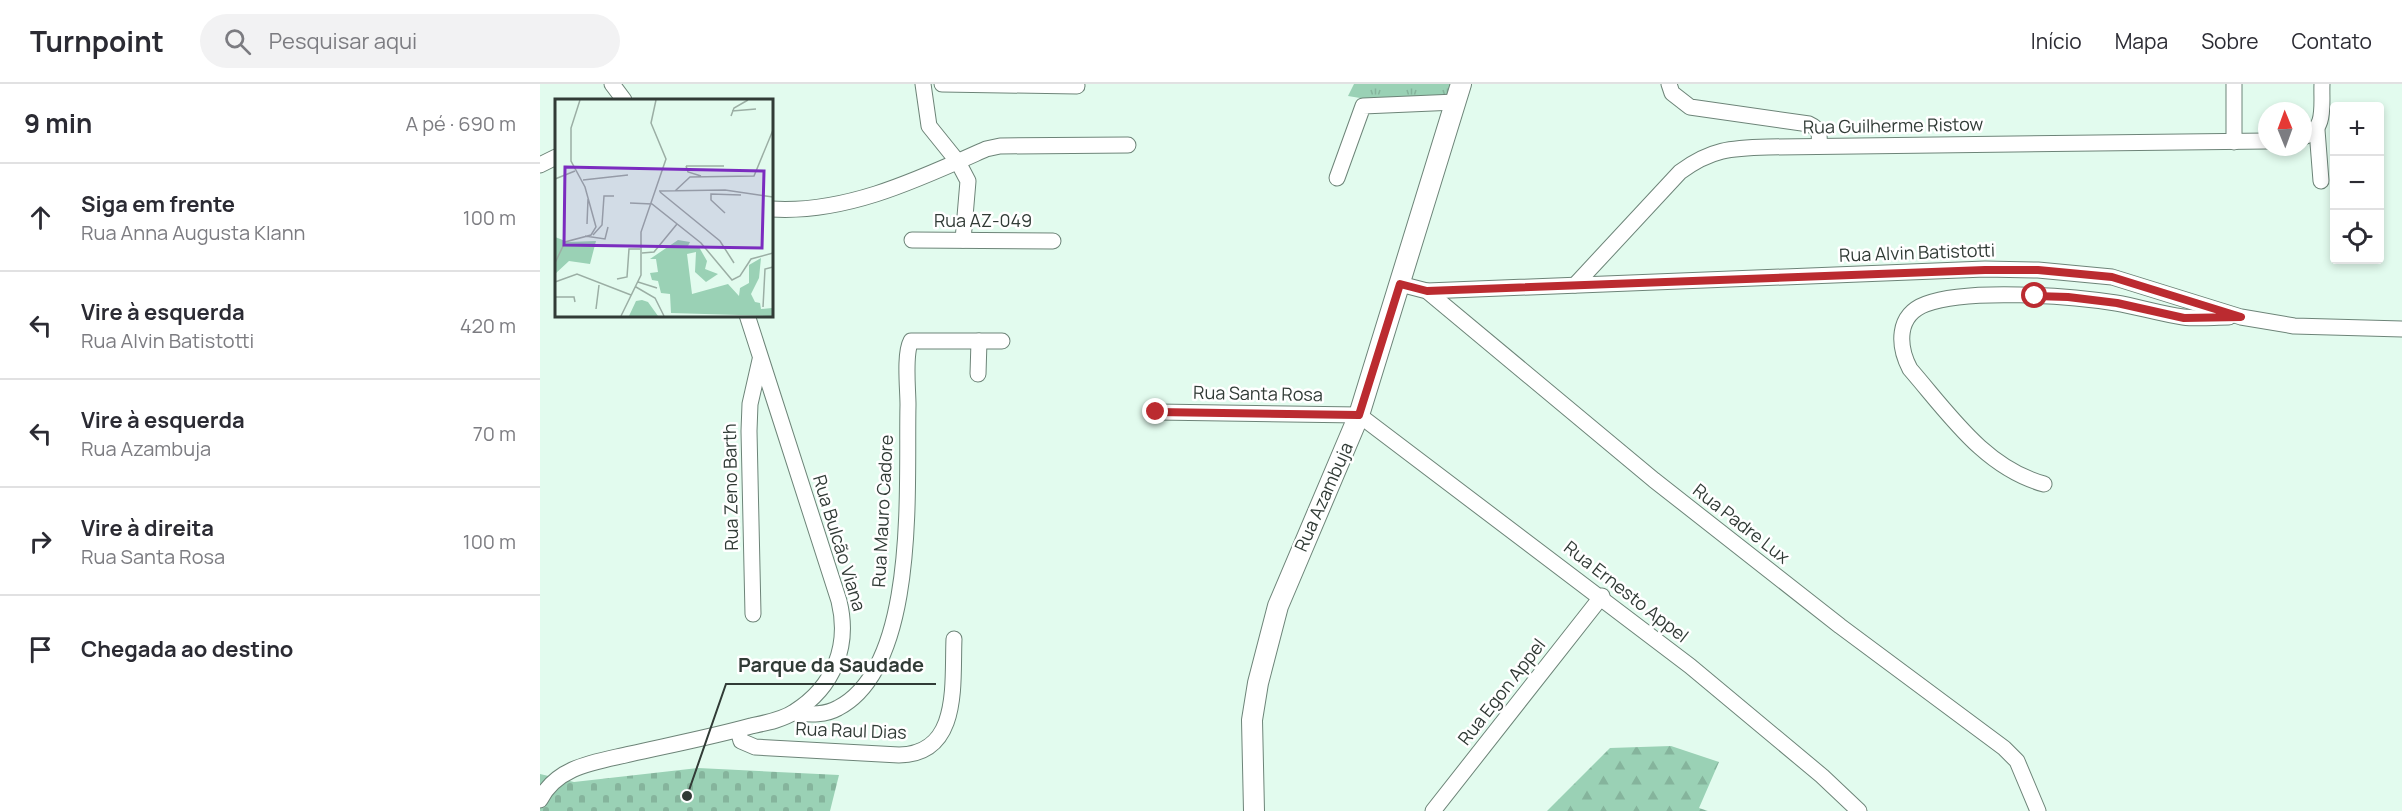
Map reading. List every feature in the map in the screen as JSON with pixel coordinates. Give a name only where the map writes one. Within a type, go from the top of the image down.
[{"type":"main road","name":"Rua Azambuja","points":[[1254,811],[1252,720],[1267,647],[1291,572],[1332,484],[1359,415],[1459,93]]},
{"type":"street","points":[[612,84],[623,99]]},
{"type":"street","points":[[923,84],[929,126],[966,173],[969,190],[963,240]]},
{"type":"street","points":[[942,84],[1077,86]]},
{"type":"street","points":[[1669,84],[1672,93],[1690,107],[1817,127],[1820,132],[1819,146]]},
{"type":"street","points":[[2234,84],[2234,141]]},
{"type":"street","points":[[2321,181],[2317,130],[2320,124],[2322,84]]},
{"type":"street","points":[[1337,178],[1363,106],[1459,93]]},
{"type":"street","points":[[2312,132],[2317,130]]},
{"type":"street","name":"Rua Guilherme Ristow","points":[[1575,285],[1660,192],[1700,157],[1733,148],[2258,141]]},
{"type":"street","points":[[772,209],[813,208],[838,204],[885,191],[1000,146],[1128,145]]},
{"type":"street","points":[[540,165],[555,158]]},
{"type":"street","name":"Rua AZ-049","points":[[912,240],[1053,241]]},
{"type":"street","name":"Rua Alvin Batistotti","points":[[1427,291],[1975,270],[2038,270],[2112,277],[2241,317],[2294,326],[2402,329]]},
{"type":"street","name":"Rua Padre Lux","points":[[1400,284],[1427,291],[1654,480],[1849,634],[2004,748],[2017,761],[2038,811]]},
{"type":"street","points":[[2044,484],[2024,479],[1990,457],[1910,369],[1902,354],[1900,338],[1904,324],[1912,314],[1924,304],[1993,296],[2068,297],[2117,303],[2184,318],[2241,317]]},
{"type":"street","name":"Rua Bulcão Viana","points":[[540,800],[547,787],[574,768],[738,730],[793,713],[813,697],[827,681],[838,661],[844,621],[747,316]]},
{"type":"street","name":"Rua Mauro Cadore","points":[[793,713],[819,714],[836,710],[853,699],[871,679],[896,616],[903,570],[909,345],[913,339],[1002,341]]},
{"type":"street","points":[[978,374],[979,341]]},
{"type":"street","name":"Rua Zeno Barth","points":[[753,614],[749,431],[750,404],[760,360]]},
{"type":"street","name":"Rua Santa Rosa","points":[[1156,412],[1359,415]]},
{"type":"street","name":"Rua Ernesto Appel","points":[[1359,415],[1602,597],[1777,737],[1859,811]]},
{"type":"street","name":"Rua Egon Appel","points":[[1432,811],[1602,597]]},
{"type":"street","name":"Rua Raul Dias","points":[[738,730],[741,741],[755,747],[898,755],[921,751],[934,743],[947,722],[952,699],[954,639]]},
{"type":"green space","points":[[1354,84],[1451,84],[1446,97],[1372,100],[1348,96]]},
{"type":"green space","points":[[1671,746],[1719,762],[1699,808],[1708,811],[1547,811],[1610,748]]},
{"type":"green space","points":[[698,768],[839,775],[830,811],[540,811],[540,774],[574,782]]},
{"type":"place","name":"Parque da Saudade","points":[[687,796]]},
{"type":"route","points":[[1156,412],[1359,415],[1400,284],[1427,291],[1575,285],[1641,285],[1985,270],[2038,270],[2112,277],[2241,317],[2184,318],[2117,303],[2068,297],[2035,296]]}]
